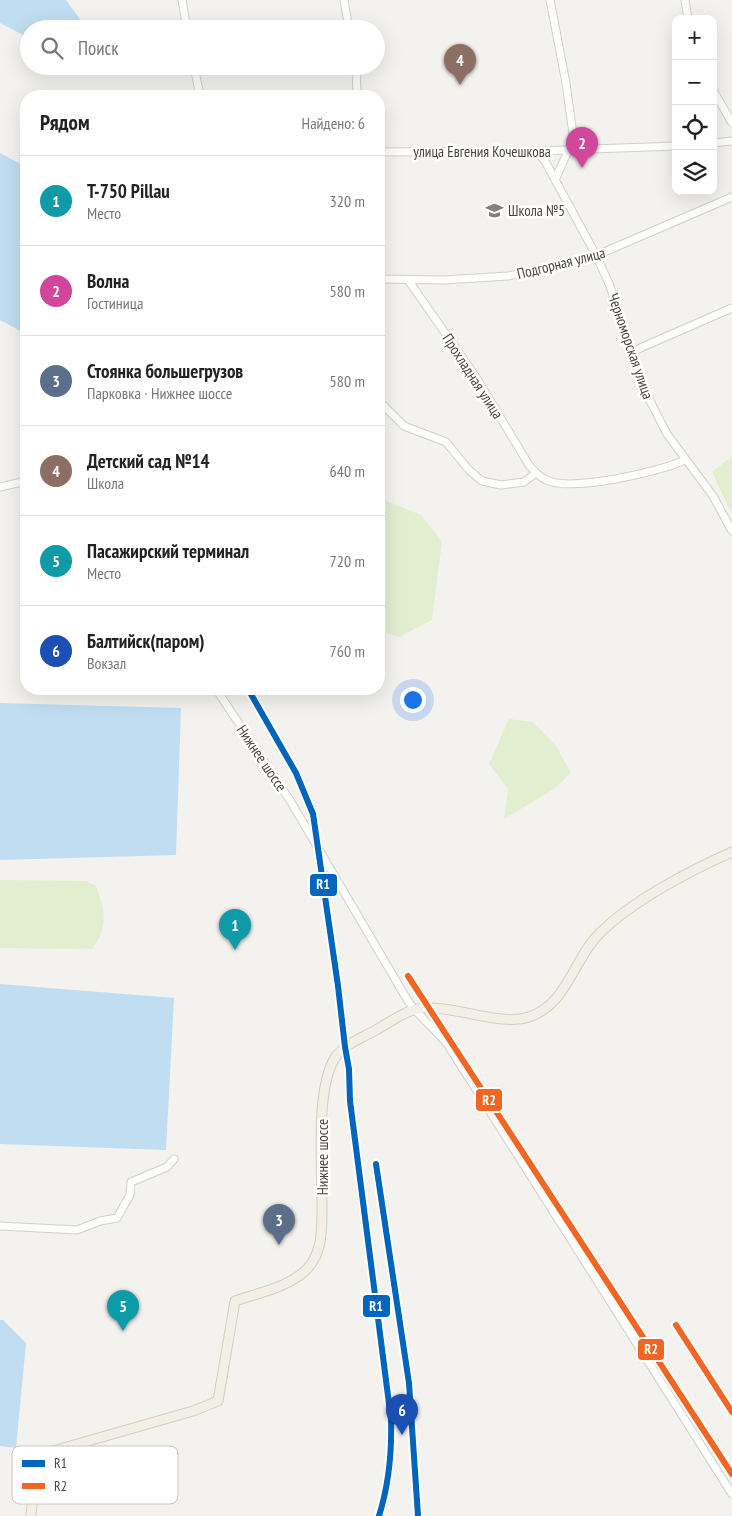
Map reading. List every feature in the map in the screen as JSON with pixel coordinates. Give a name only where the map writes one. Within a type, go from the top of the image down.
[{"type":"main road","points":[[414,1009],[429,1007],[448,1008],[509,1019],[526,1018],[539,1013],[553,1003],[565,988],[584,951],[599,933],[620,916],[707,863],[732,852]]},
{"type":"main road","name":"Нижнее шоссе","points":[[70,1446],[193,1411],[218,1401],[235,1301],[274,1289],[295,1278],[305,1271],[316,1257],[322,1227],[322,1108],[324,1084],[328,1071],[338,1054],[345,1047],[414,1009]]},
{"type":"street","points":[[182,0],[185,20]]},
{"type":"street","points":[[344,0],[347,20]]},
{"type":"street","points":[[555,180],[568,151],[573,134],[566,83],[551,3],[559,0]]},
{"type":"street","points":[[684,0],[687,15]]},
{"type":"street","points":[[196,75],[199,90]]},
{"type":"street","points":[[356,75],[357,90]]},
{"type":"street","points":[[717,97],[732,123]]},
{"type":"street","points":[[717,143],[732,141]]},
{"type":"street","name":"улица Евгения Кочешкова","points":[[385,152],[568,151],[672,146]]},
{"type":"street","name":"Черноморская улица","points":[[537,151],[546,163],[597,256],[610,286],[643,387],[667,434],[713,496],[732,531]]},
{"type":"street","name":"Подгорная улица","points":[[385,280],[444,280],[508,276],[597,256],[732,197]]},
{"type":"street","name":"Прохладная улица","points":[[408,280],[476,377],[529,465],[536,473]]},
{"type":"street","points":[[631,352],[732,308]]},
{"type":"street","points":[[385,407],[404,426],[446,442],[469,470],[482,481],[501,485],[524,482],[536,473],[546,480],[562,484],[584,484],[668,468],[685,460]]},
{"type":"street","points":[[0,487],[20,482]]},
{"type":"street","name":"Нижнее шоссе","points":[[220,695],[291,802],[414,1009],[446,1042],[732,1494]]},
{"type":"street","points":[[0,1226],[77,1230],[100,1221],[117,1218],[130,1196],[130,1182],[166,1167],[174,1159]]},
{"type":"green space","points":[[732,456],[732,514],[712,472]]},
{"type":"green space","points":[[385,500],[421,515],[442,542],[432,620],[399,637],[385,633]]},
{"type":"green space","points":[[509,719],[533,722],[556,746],[571,773],[554,789],[504,819],[508,789],[489,764]]},
{"type":"green space","points":[[0,880],[86,881],[96,886],[102,903],[104,919],[101,934],[92,949],[0,948]]},
{"type":"water","points":[[0,0],[66,0],[80,20],[20,20],[20,33],[0,23]]},
{"type":"water","points":[[0,153],[20,164],[20,331],[0,320]]},
{"type":"water","points":[[0,703],[181,708],[176,855],[0,860]]},
{"type":"water","points":[[0,984],[174,998],[166,1150],[0,1144]]},
{"type":"water","points":[[0,1320],[3,1320],[26,1343],[16,1446],[0,1446]]},
{"type":"transit line","name":"R1","points":[[251,695],[296,773],[313,814],[349,1069],[350,1101],[391,1419],[389,1468],[379,1516]]},
{"type":"transit line","name":"R2","points":[[408,976],[732,1474]]},
{"type":"transit line","name":"R1","points":[[376,1164],[409,1383],[418,1516]]},
{"type":"transit line","name":"R2","points":[[676,1325],[732,1412]]},
{"type":"place","name":"Детский сад №14","points":[[460,85]]},
{"type":"place","name":"Волна","points":[[582,168]]},
{"type":"place","name":"Школа №5","points":[[494,210]]},
{"type":"place","name":"T-750 Pillau","points":[[235,950]]},
{"type":"place","name":"Стоянка большегрузов","points":[[279,1245]]},
{"type":"place","name":"Пасажирский терминал","points":[[123,1331]]},
{"type":"place","name":"Балтийск(паром)","points":[[402,1435]]}]
